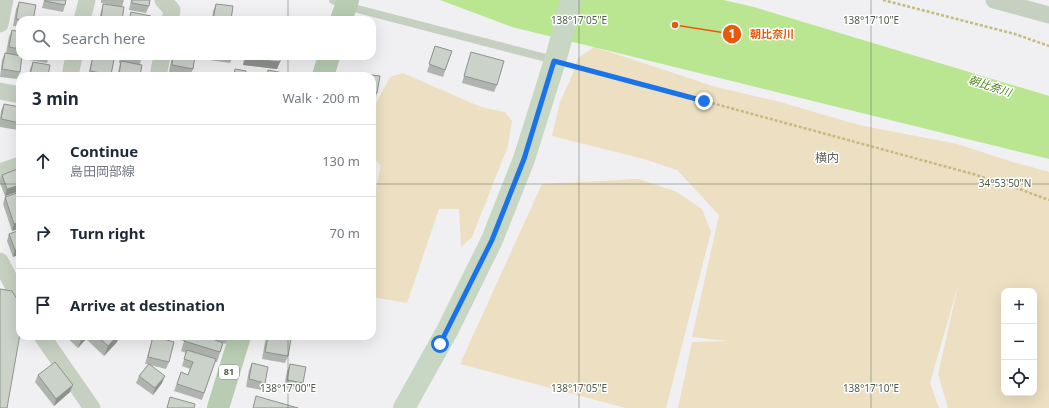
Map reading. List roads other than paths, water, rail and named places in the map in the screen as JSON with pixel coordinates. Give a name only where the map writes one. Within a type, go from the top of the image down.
[{"type":"main road","points":[[404,408],[447,331],[492,240],[524,159],[556,56],[571,0]]},
{"type":"main road","points":[[324,72],[328,60]]},
{"type":"main road","name":"81","points":[[218,408],[239,340]]},
{"type":"street","points":[[0,24],[5,0]]},
{"type":"street","points":[[83,16],[87,0]]},
{"type":"street","points":[[163,0],[172,10],[171,16]]},
{"type":"street","points":[[994,0],[1049,15]]},
{"type":"street","points":[[71,72],[73,60]]},
{"type":"street","points":[[159,72],[161,60]]},
{"type":"street","points":[[0,91],[16,94]]},
{"type":"street","points":[[0,172],[16,166]]},
{"type":"street","points":[[0,261],[16,291]]},
{"type":"street","points":[[45,340],[92,408]]},
{"type":"lane","points":[[342,6],[556,56]]},
{"type":"water","points":[[440,0],[723,0],[754,7],[1049,96],[1049,159],[512,27]]},
{"type":"place","name":"朝比奈川","points":[[675,25]]},
{"type":"district","name":"横内","points":[[827,158]]}]
